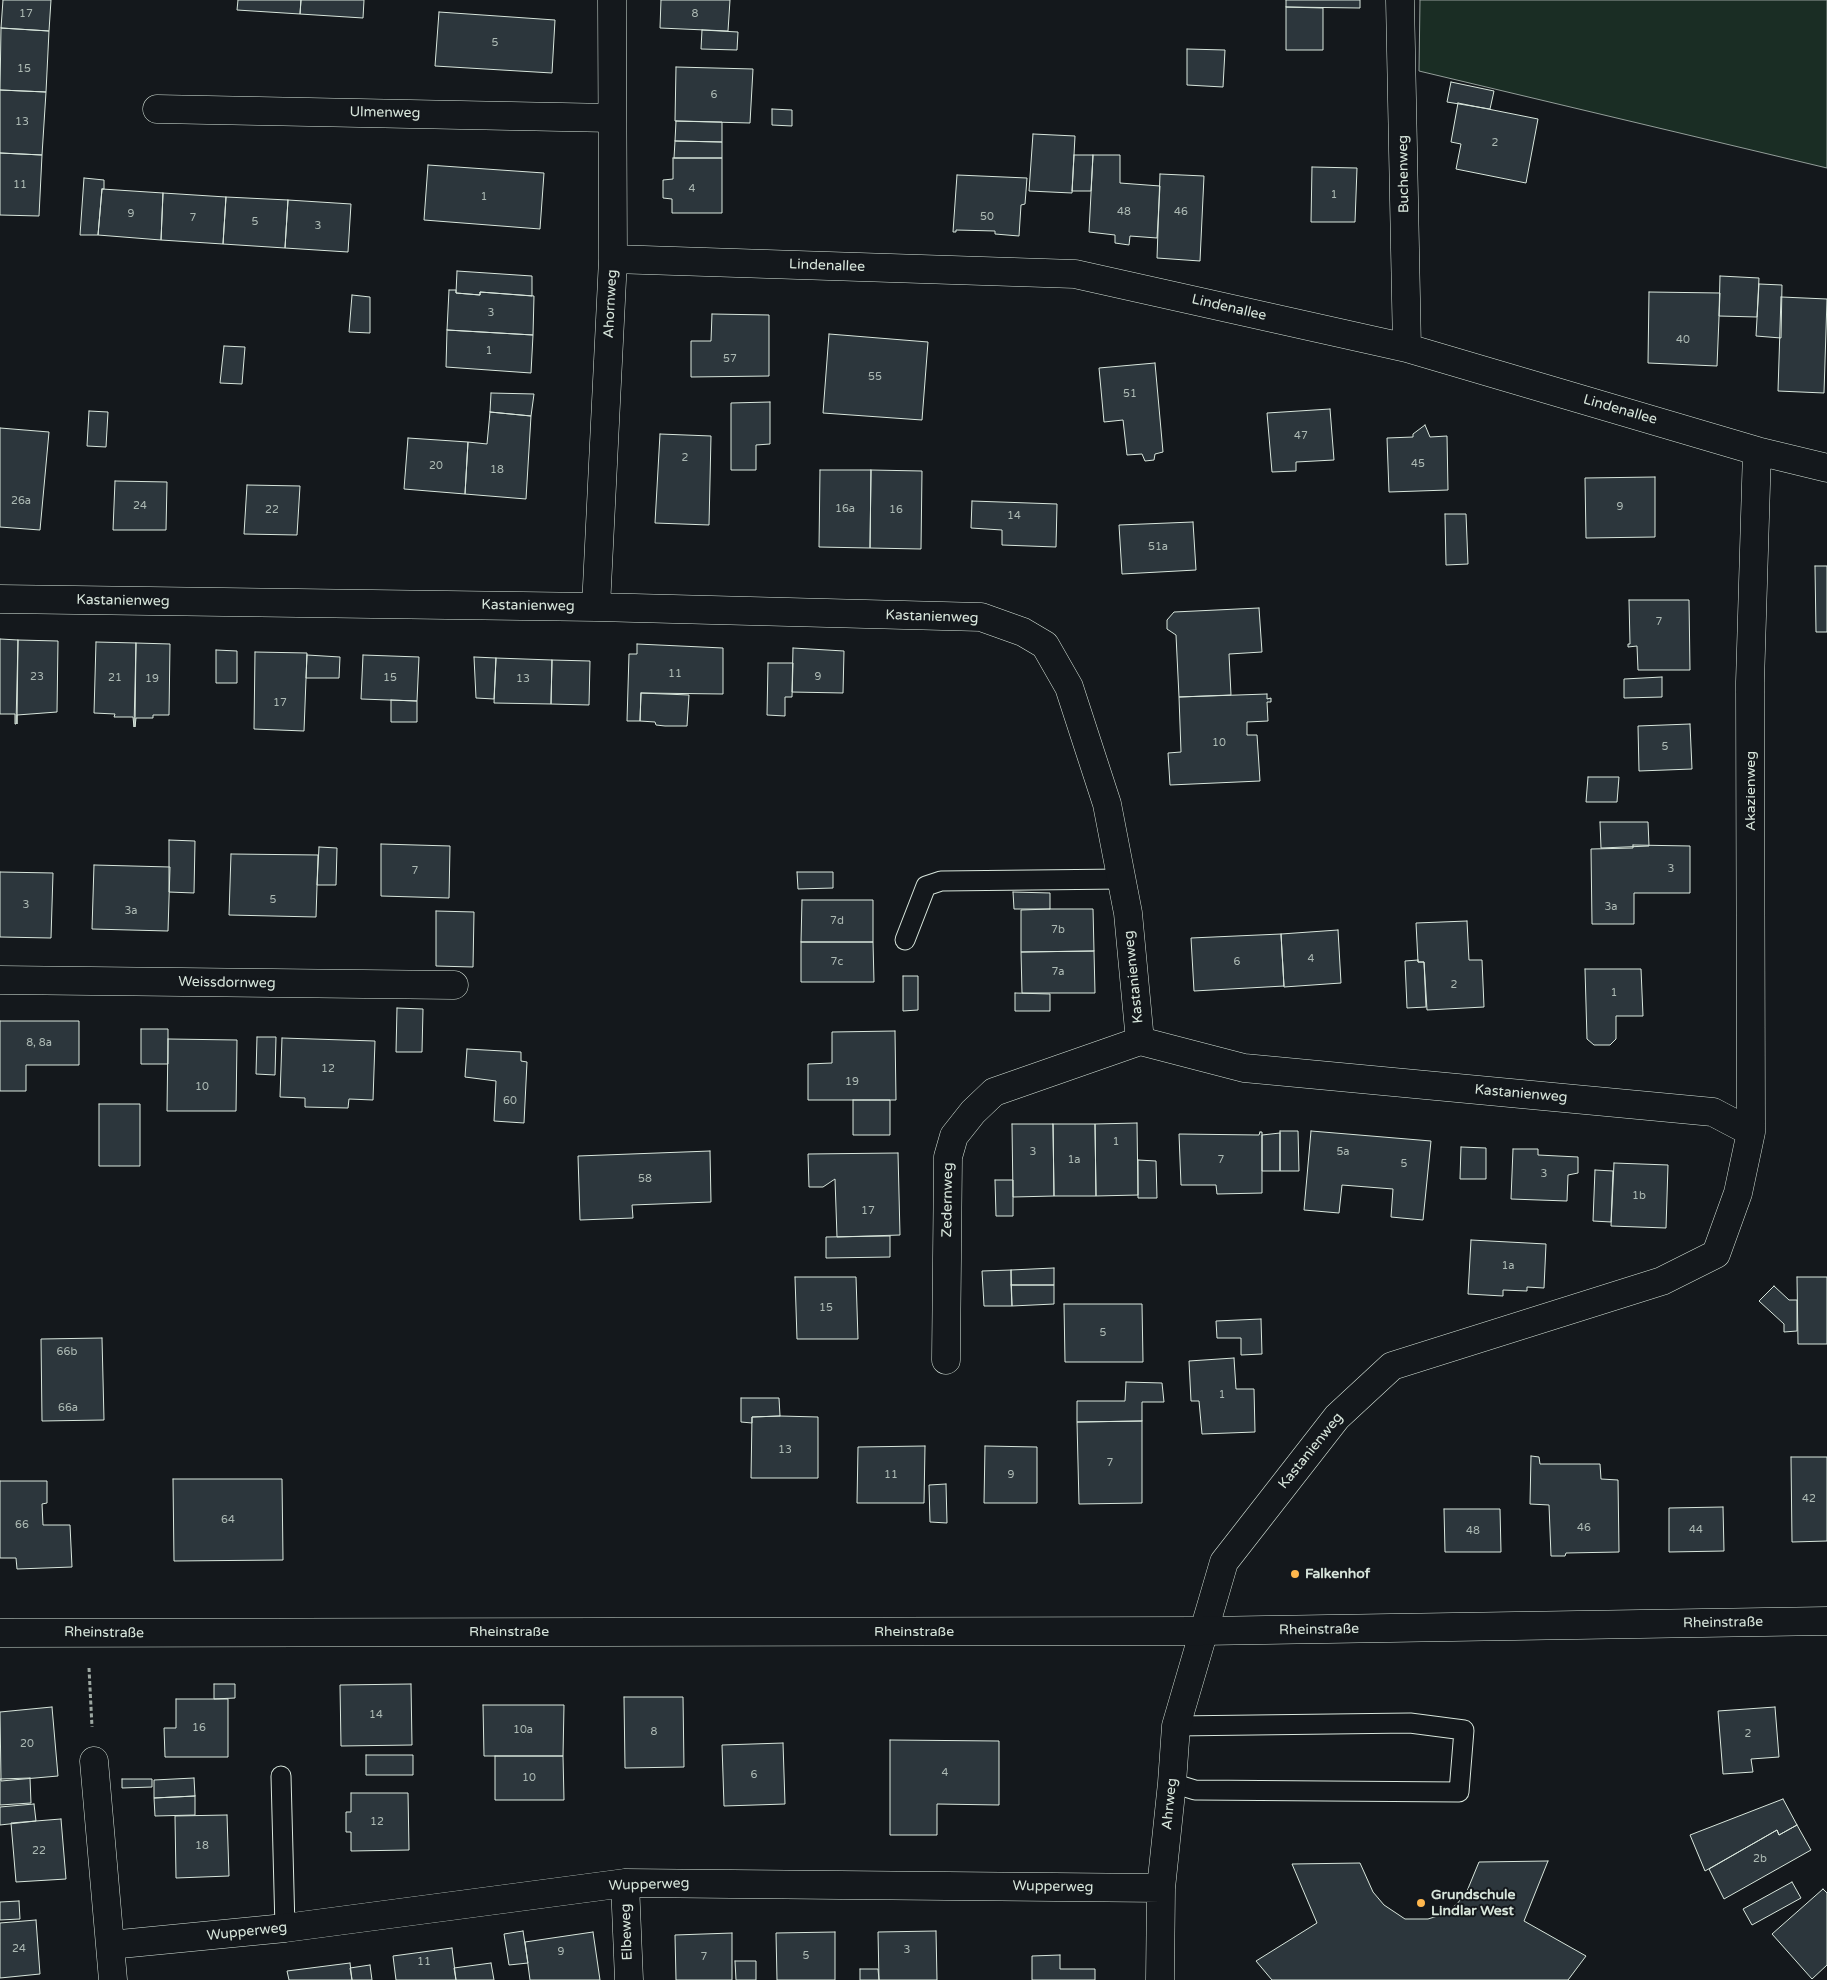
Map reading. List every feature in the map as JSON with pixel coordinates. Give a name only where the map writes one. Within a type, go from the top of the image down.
[{"type":"street","name":"Ahornweg","points":[[596,607],[613,259],[612,0]]},
{"type":"street","name":"Buchenweg","points":[[1400,0],[1407,348]]},
{"type":"street","name":"Ulmenweg","points":[[157,109],[612,118]]},
{"type":"street","name":"Lindenallee","points":[[613,259],[1075,274],[1407,348],[1757,451],[1827,468]]},
{"type":"street","name":"Akazienweg","points":[[1751,1132],[1750,682],[1757,451]]},
{"type":"street","name":"Kastanienweg","points":[[0,599],[596,607],[981,617],[1023,632],[1045,645],[1069,687],[1107,804],[1128,913],[1140,1041],[1244,1068],[1713,1112],[1751,1132],[1738,1193],[1716,1254],[1662,1281],[1392,1366],[1336,1417],[1224,1562],[1203,1631]]},
{"type":"street","name":"Weissdornweg","points":[[0,980],[454,985]]},
{"type":"street","name":"Zedernweg","points":[[946,1360],[948,1157],[954,1136],[994,1092],[1140,1041]]},
{"type":"street","name":"Rheinstraße","points":[[0,1633],[1203,1631],[1827,1621]]},
{"type":"street","name":"Ahrweg","points":[[1160,1980],[1161,1888],[1176,1726],[1203,1631]]},
{"type":"street","points":[[94,1761],[113,1980]]},
{"type":"street","name":"Wupperweg","points":[[110,1945],[285,1928],[626,1883],[1161,1888]]},
{"type":"street","name":"Elbeweg","points":[[626,1883],[628,1980]]},
{"type":"lane","points":[[905,940],[926,886],[941,881],[1122,879]]},
{"type":"lane","points":[[1172,1783],[1195,1790],[1459,1792],[1464,1730],[1410,1724],[1176,1726]]},
{"type":"lane","points":[[281,1776],[285,1928]]},
{"type":"path","points":[[87,1632],[94,1761]]},
{"type":"green space","points":[[1420,0],[1827,0],[1827,168],[1419,71]]},
{"type":"building","points":[[3,0],[51,0],[49,31],[1,28]]},
{"type":"building","points":[[238,0],[301,0],[300,14],[237,10]]},
{"type":"building","points":[[301,0],[364,0],[363,18],[300,14]]},
{"type":"building","points":[[661,0],[730,0],[728,31],[660,28]]},
{"type":"building","points":[[1286,0],[1360,0],[1360,8],[1286,7]]},
{"type":"building","points":[[1286,7],[1323,8],[1323,50],[1286,50]]},
{"type":"building","points":[[439,12],[555,20],[552,73],[435,66]]},
{"type":"building","points":[[1,28],[49,31],[46,92],[0,90]]},
{"type":"building","points":[[702,30],[738,32],[737,50],[701,49]]},
{"type":"building","points":[[1187,49],[1225,50],[1223,87],[1187,85]]},
{"type":"building","points":[[676,67],[753,69],[750,123],[675,121]]},
{"type":"building","points":[[1451,82],[1494,91],[1490,109],[1447,102]]},
{"type":"building","points":[[0,90],[46,92],[42,155],[0,153]]},
{"type":"building","points":[[1458,103],[1538,119],[1526,183],[1456,169],[1461,144],[1451,142]]},
{"type":"building","points":[[772,109],[792,110],[792,126],[772,125]]},
{"type":"building","points":[[676,121],[722,122],[722,142],[675,141]]},
{"type":"building","points":[[1033,134],[1075,136],[1072,193],[1029,191]]},
{"type":"building","points":[[675,141],[722,142],[722,158],[674,158]]},
{"type":"building","points":[[0,153],[42,155],[39,216],[0,215]]},
{"type":"building","points":[[1074,155],[1093,155],[1091,191],[1072,191]]},
{"type":"building","points":[[1093,155],[1120,155],[1120,183],[1160,186],[1157,238],[1130,236],[1129,245],[1115,243],[1115,235],[1089,232]]},
{"type":"building","points":[[673,158],[722,158],[722,213],[672,213],[672,199],[663,198],[663,180],[673,179]]},
{"type":"building","points":[[428,165],[544,173],[540,229],[424,220]]},
{"type":"building","points":[[1312,167],[1357,168],[1355,222],[1311,222]]},
{"type":"building","points":[[1160,174],[1204,176],[1200,261],[1157,258]]},
{"type":"building","points":[[957,175],[1027,178],[1025,204],[1021,205],[1019,236],[995,234],[995,231],[956,230],[956,232],[953,232]]},
{"type":"building","points":[[84,178],[104,180],[98,235],[80,235]]},
{"type":"building","points":[[102,189],[163,193],[161,240],[98,235]]},
{"type":"building","points":[[163,193],[226,197],[223,244],[161,240]]},
{"type":"building","points":[[226,197],[288,200],[285,248],[223,244]]},
{"type":"building","points":[[288,200],[351,204],[348,252],[285,248]]},
{"type":"building","points":[[457,271],[532,276],[532,296],[480,292],[480,295],[456,293]]},
{"type":"building","points":[[1720,276],[1759,278],[1757,317],[1719,316]]},
{"type":"building","points":[[1759,284],[1782,285],[1781,338],[1756,336]]},
{"type":"building","points":[[449,290],[456,290],[456,293],[480,295],[480,292],[534,296],[533,335],[447,330]]},
{"type":"building","points":[[1649,292],[1720,293],[1717,366],[1648,363]]},
{"type":"building","points":[[352,295],[370,297],[370,333],[349,332]]},
{"type":"building","points":[[1781,297],[1827,299],[1824,393],[1778,391]]},
{"type":"building","points":[[712,314],[769,315],[769,376],[691,377],[691,341],[711,341]]},
{"type":"building","points":[[447,330],[533,335],[531,373],[446,367]]},
{"type":"building","points":[[829,334],[928,342],[922,420],[823,413]]},
{"type":"building","points":[[224,346],[245,347],[242,384],[220,383]]},
{"type":"building","points":[[1155,363],[1163,452],[1155,454],[1154,460],[1145,461],[1142,454],[1127,455],[1123,420],[1104,422],[1099,368]]},
{"type":"building","points":[[491,393],[534,394],[531,416],[490,412]]},
{"type":"building","points":[[770,402],[770,444],[756,445],[756,470],[731,470],[731,403]]},
{"type":"building","points":[[1330,409],[1334,460],[1296,462],[1296,471],[1272,472],[1267,413]]},
{"type":"building","points":[[89,411],[108,412],[106,447],[87,446]]},
{"type":"building","points":[[490,412],[531,416],[526,499],[465,494],[468,442],[487,444]]},
{"type":"building","points":[[1425,425],[1430,437],[1447,436],[1448,490],[1389,492],[1387,438],[1413,437],[1413,434]]},
{"type":"building","points":[[0,428],[49,432],[40,530],[0,527]]},
{"type":"building","points":[[660,434],[711,436],[709,525],[655,523]]},
{"type":"building","points":[[408,438],[468,442],[465,494],[404,489]]},
{"type":"building","points":[[820,470],[871,470],[870,548],[819,547]]},
{"type":"building","points":[[871,470],[922,471],[921,549],[870,548]]},
{"type":"building","points":[[1655,477],[1655,537],[1586,538],[1585,478]]},
{"type":"building","points":[[115,481],[167,482],[166,530],[113,530]]},
{"type":"building","points":[[247,485],[300,486],[297,535],[244,534]]},
{"type":"building","points":[[972,501],[1057,504],[1056,547],[1002,545],[1002,530],[971,528]]},
{"type":"building","points":[[1445,514],[1466,514],[1468,564],[1446,565]]},
{"type":"building","points":[[1193,522],[1196,570],[1122,574],[1119,525]]},
{"type":"building","points":[[1815,566],[1827,566],[1827,632],[1816,632]]},
{"type":"building","points":[[1629,600],[1689,600],[1690,670],[1638,670],[1637,646],[1628,647],[1628,644],[1630,644]]},
{"type":"building","points":[[1259,608],[1262,652],[1229,654],[1231,695],[1179,697],[1176,635],[1167,629],[1167,620],[1174,612]]},
{"type":"building","points":[[0,639],[18,640],[16,724],[15,714],[0,714]]},
{"type":"building","points":[[18,640],[58,641],[57,712],[17,715]]},
{"type":"building","points":[[96,642],[136,643],[134,727],[133,717],[114,717],[115,714],[94,713]]},
{"type":"building","points":[[136,643],[170,644],[169,715],[153,715],[153,718],[136,718],[135,727]]},
{"type":"building","points":[[637,644],[723,648],[723,694],[641,693],[640,721],[627,721],[629,654],[637,654]]},
{"type":"building","points":[[793,648],[844,651],[843,693],[792,692]]},
{"type":"building","points":[[216,650],[237,651],[237,683],[216,683]]},
{"type":"building","points":[[255,652],[307,653],[304,731],[254,729]]},
{"type":"building","points":[[307,655],[340,657],[339,678],[306,678]]},
{"type":"building","points":[[363,655],[419,657],[417,701],[361,699]]},
{"type":"building","points":[[474,657],[496,658],[494,699],[476,698]]},
{"type":"building","points":[[496,658],[552,660],[551,704],[494,703]]},
{"type":"building","points":[[552,660],[590,661],[589,705],[551,704]]},
{"type":"building","points":[[768,663],[793,663],[792,697],[785,697],[785,716],[767,715]]},
{"type":"building","points":[[1662,677],[1662,697],[1624,698],[1624,679]]},
{"type":"building","points":[[641,693],[689,695],[687,726],[665,726],[656,725],[655,722],[640,721]]},
{"type":"building","points":[[1267,694],[1267,699],[1271,698],[1271,702],[1267,702],[1268,721],[1247,722],[1247,735],[1257,735],[1260,781],[1170,785],[1168,753],[1181,752],[1179,697]]},
{"type":"building","points":[[391,700],[417,701],[417,722],[391,722]]},
{"type":"building","points":[[1690,724],[1692,769],[1639,771],[1638,726]]},
{"type":"building","points":[[1588,777],[1619,777],[1617,802],[1586,802]]},
{"type":"building","points":[[1600,822],[1648,822],[1649,846],[1601,848]]},
{"type":"building","points":[[169,840],[195,841],[194,893],[169,892]]},
{"type":"building","points":[[381,844],[450,846],[449,898],[381,896]]},
{"type":"building","points":[[1633,845],[1690,846],[1690,893],[1634,893],[1634,924],[1592,924],[1591,849],[1633,848]]},
{"type":"building","points":[[319,847],[337,848],[336,885],[317,885]]},
{"type":"building","points":[[231,854],[318,855],[316,917],[229,915]]},
{"type":"building","points":[[94,865],[170,867],[168,931],[92,929]]},
{"type":"building","points":[[0,872],[53,873],[51,938],[0,937]]},
{"type":"building","points":[[797,872],[833,872],[833,888],[798,889]]},
{"type":"building","points":[[1013,892],[1050,893],[1050,909],[1014,909]]},
{"type":"building","points":[[802,900],[873,900],[873,942],[801,942]]},
{"type":"building","points":[[1093,909],[1094,951],[1021,952],[1021,910]]},
{"type":"building","points":[[436,911],[474,912],[473,967],[436,966]]},
{"type":"building","points":[[1467,921],[1469,960],[1482,960],[1484,1007],[1427,1010],[1424,962],[1418,962],[1416,923]]},
{"type":"building","points":[[1338,930],[1341,983],[1284,987],[1281,934]]},
{"type":"building","points":[[1281,934],[1284,986],[1194,991],[1191,938]]},
{"type":"building","points":[[801,942],[873,942],[874,982],[801,982]]},
{"type":"building","points":[[1094,951],[1095,993],[1022,993],[1021,952]]},
{"type":"building","points":[[1418,960],[1418,962],[1424,962],[1426,1007],[1407,1008],[1405,961]]},
{"type":"building","points":[[1585,969],[1641,969],[1643,1016],[1616,1016],[1616,1039],[1610,1045],[1594,1045],[1587,1039]]},
{"type":"building","points":[[903,976],[918,976],[918,1010],[903,1011]]},
{"type":"building","points":[[1015,993],[1050,994],[1050,1011],[1015,1011]]},
{"type":"building","points":[[397,1008],[423,1009],[422,1052],[396,1052]]},
{"type":"building","points":[[0,1021],[79,1021],[79,1065],[26,1065],[26,1091],[0,1091]]},
{"type":"building","points":[[141,1029],[168,1029],[168,1064],[141,1064]]},
{"type":"building","points":[[895,1031],[896,1100],[808,1100],[808,1064],[832,1063],[832,1032]]},
{"type":"building","points":[[257,1037],[276,1037],[275,1075],[256,1074]]},
{"type":"building","points":[[282,1038],[375,1041],[373,1100],[349,1099],[348,1108],[305,1107],[305,1098],[280,1097]]},
{"type":"building","points":[[168,1039],[237,1040],[236,1111],[167,1111]]},
{"type":"building","points":[[467,1049],[521,1052],[521,1061],[527,1062],[524,1123],[494,1121],[496,1081],[465,1077]]},
{"type":"building","points":[[853,1100],[890,1100],[890,1135],[853,1135]]},
{"type":"building","points":[[99,1104],[140,1104],[140,1166],[99,1166]]},
{"type":"building","points":[[1137,1123],[1138,1195],[1096,1196],[1095,1124]]},
{"type":"building","points":[[1012,1124],[1053,1124],[1054,1196],[1013,1197]]},
{"type":"building","points":[[1053,1124],[1095,1124],[1096,1196],[1054,1196]]},
{"type":"building","points":[[1280,1131],[1298,1131],[1299,1171],[1280,1171]]},
{"type":"building","points":[[1311,1131],[1431,1141],[1423,1220],[1391,1217],[1393,1189],[1342,1185],[1339,1213],[1304,1210]]},
{"type":"building","points":[[1262,1132],[1262,1193],[1217,1194],[1216,1185],[1181,1185],[1179,1134],[1259,1135]]},
{"type":"building","points":[[1280,1133],[1280,1171],[1262,1171],[1262,1135]]},
{"type":"building","points":[[1461,1147],[1486,1148],[1486,1179],[1460,1179]]},
{"type":"building","points":[[1513,1149],[1538,1149],[1538,1155],[1578,1157],[1578,1173],[1568,1175],[1567,1201],[1511,1199]]},
{"type":"building","points":[[710,1151],[711,1202],[632,1205],[633,1218],[580,1220],[578,1156]]},
{"type":"building","points":[[898,1153],[900,1235],[837,1237],[835,1179],[823,1187],[809,1187],[808,1154]]},
{"type":"building","points":[[1138,1160],[1156,1161],[1157,1198],[1138,1198]]},
{"type":"building","points":[[1614,1163],[1668,1165],[1666,1228],[1611,1226]]},
{"type":"building","points":[[1595,1170],[1613,1171],[1611,1222],[1593,1221]]},
{"type":"building","points":[[995,1180],[1013,1180],[1013,1216],[996,1216]]},
{"type":"building","points":[[890,1236],[890,1257],[826,1258],[826,1237]]},
{"type":"building","points":[[1471,1240],[1546,1244],[1544,1288],[1527,1287],[1527,1291],[1503,1290],[1503,1296],[1468,1294]]},
{"type":"building","points":[[1054,1268],[1054,1285],[1011,1285],[1011,1270]]},
{"type":"building","points":[[1011,1270],[1012,1306],[984,1306],[982,1271]]},
{"type":"building","points":[[795,1277],[856,1277],[858,1339],[797,1339]]},
{"type":"building","points":[[1797,1277],[1827,1277],[1827,1344],[1798,1344]]},
{"type":"building","points":[[1011,1285],[1054,1285],[1054,1304],[1012,1306]]},
{"type":"building","points":[[1774,1286],[1789,1300],[1797,1300],[1797,1331],[1784,1332],[1784,1324],[1759,1301]]},
{"type":"building","points":[[1064,1304],[1142,1304],[1143,1362],[1065,1362]]},
{"type":"building","points":[[1261,1319],[1262,1354],[1241,1355],[1241,1338],[1217,1338],[1216,1321]]},
{"type":"building","points":[[102,1338],[104,1420],[42,1421],[41,1339]]},
{"type":"building","points":[[1234,1358],[1236,1389],[1254,1389],[1255,1432],[1202,1434],[1199,1401],[1191,1401],[1189,1361]]},
{"type":"building","points":[[1126,1382],[1162,1383],[1164,1402],[1142,1402],[1142,1421],[1077,1422],[1077,1401],[1125,1401]]},
{"type":"building","points":[[741,1398],[779,1398],[780,1416],[752,1417],[752,1423],[741,1422]]},
{"type":"building","points":[[752,1417],[818,1417],[818,1478],[751,1478]]},
{"type":"building","points":[[1142,1421],[1142,1503],[1079,1504],[1077,1422]]},
{"type":"building","points":[[925,1446],[924,1503],[857,1503],[858,1447]]},
{"type":"building","points":[[985,1446],[1037,1447],[1037,1503],[984,1503]]},
{"type":"building","points":[[1531,1456],[1539,1457],[1540,1464],[1600,1464],[1601,1479],[1618,1480],[1619,1552],[1566,1553],[1565,1556],[1551,1556],[1549,1505],[1530,1504]]},
{"type":"building","points":[[1791,1457],[1827,1457],[1827,1541],[1792,1542]]},
{"type":"building","points":[[173,1479],[282,1479],[283,1560],[174,1561]]},
{"type":"building","points":[[0,1481],[47,1481],[47,1503],[42,1504],[43,1525],[70,1525],[72,1567],[17,1569],[16,1558],[0,1558]]},
{"type":"building","points":[[946,1484],[947,1523],[930,1522],[929,1485]]},
{"type":"building","points":[[1723,1507],[1724,1551],[1669,1552],[1669,1508]]},
{"type":"building","points":[[1444,1509],[1500,1509],[1501,1552],[1445,1552]]},
{"type":"building","points":[[214,1684],[235,1684],[235,1698],[214,1699]]},
{"type":"building","points":[[411,1684],[412,1745],[341,1746],[340,1685]]},
{"type":"building","points":[[624,1697],[683,1697],[684,1767],[625,1768]]},
{"type":"building","points":[[176,1699],[228,1699],[228,1757],[165,1757],[164,1728],[176,1728]]},
{"type":"building","points":[[483,1705],[564,1705],[563,1756],[484,1756]]},
{"type":"building","points":[[52,1707],[58,1776],[1,1781],[0,1712]]},
{"type":"building","points":[[1775,1707],[1779,1757],[1751,1759],[1753,1772],[1723,1774],[1718,1711]]},
{"type":"building","points":[[890,1740],[999,1741],[999,1805],[937,1804],[937,1835],[890,1835]]},
{"type":"building","points":[[783,1743],[785,1804],[724,1806],[722,1745]]},
{"type":"building","points":[[366,1755],[413,1755],[413,1775],[366,1775]]},
{"type":"building","points":[[495,1756],[563,1756],[564,1800],[495,1800]]},
{"type":"building","points":[[30,1778],[31,1803],[0,1805],[0,1779]]},
{"type":"building","points":[[194,1778],[195,1796],[154,1798],[154,1780]]},
{"type":"building","points":[[122,1779],[152,1779],[152,1787],[122,1788]]},
{"type":"building","points":[[351,1793],[408,1793],[409,1850],[351,1851],[351,1832],[346,1832],[346,1812],[351,1812]]},
{"type":"building","points":[[195,1796],[195,1815],[155,1816],[154,1798]]},
{"type":"building","points":[[1783,1799],[1797,1825],[1779,1835],[1777,1830],[1705,1871],[1690,1835]]},
{"type":"building","points":[[34,1804],[36,1821],[0,1825],[0,1807]]},
{"type":"building","points":[[227,1815],[229,1876],[176,1878],[175,1816]]},
{"type":"building","points":[[61,1819],[66,1879],[16,1882],[11,1823]]},
{"type":"building","points":[[1797,1825],[1811,1850],[1724,1899],[1709,1869],[1777,1830],[1779,1835]]},
{"type":"building","points":[[1548,1861],[1524,1921],[1586,1956],[1568,1980],[1272,1980],[1256,1961],[1317,1923],[1292,1864],[1360,1863],[1373,1892],[1384,1905],[1405,1919],[1428,1919],[1444,1914],[1457,1904],[1467,1891],[1479,1862]]},
{"type":"building","points":[[1792,1882],[1801,1898],[1752,1925],[1743,1909]]},
{"type":"building","points":[[1823,1889],[1827,1893],[1827,1965],[1812,1979],[1772,1934]]},
{"type":"building","points":[[19,1901],[20,1919],[0,1920],[0,1902]]},
{"type":"building","points":[[36,1920],[40,1974],[0,1978],[0,1923]]},
{"type":"building","points":[[523,1931],[528,1963],[509,1965],[504,1934]]},
{"type":"building","points":[[936,1931],[937,1980],[879,1980],[878,1932]]},
{"type":"building","points":[[593,1932],[600,1980],[530,1980],[525,1942]]},
{"type":"building","points":[[835,1932],[835,1980],[777,1980],[776,1933]]},
{"type":"building","points":[[732,1933],[732,1980],[676,1980],[675,1935]]},
{"type":"building","points":[[452,1948],[456,1980],[396,1980],[393,1956]]},
{"type":"building","points":[[1060,1955],[1060,1969],[1095,1969],[1095,1980],[1032,1980],[1032,1956]]},
{"type":"building","points":[[735,1961],[756,1961],[756,1980],[736,1980]]},
{"type":"building","points":[[350,1963],[352,1980],[289,1980],[287,1971]]},
{"type":"building","points":[[491,1963],[494,1980],[456,1980],[454,1968]]},
{"type":"building","points":[[370,1965],[372,1980],[352,1980],[350,1968]]},
{"type":"building","points":[[860,1969],[878,1969],[879,1980],[860,1980]]},
{"type":"place","name":"Falkenhof","points":[[1295,1574]]},
{"type":"place","name":"Grundschule Lindlar West","points":[[1421,1903]]}]
